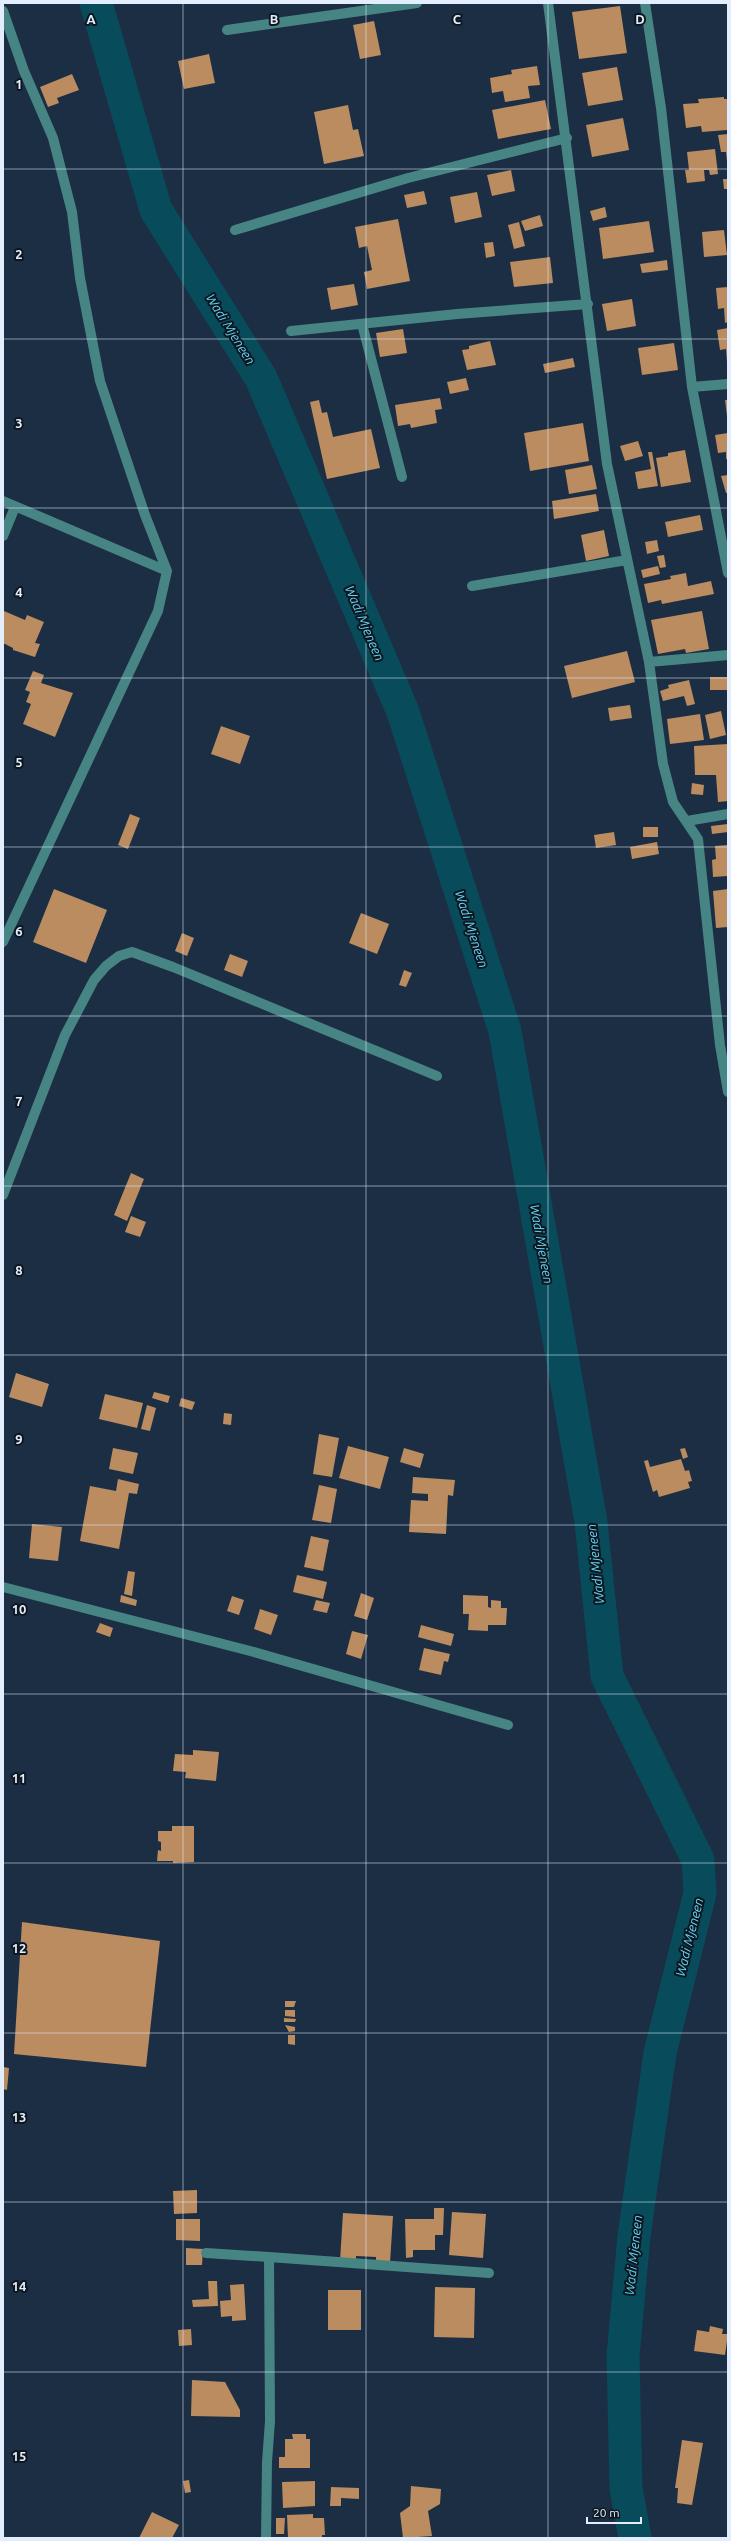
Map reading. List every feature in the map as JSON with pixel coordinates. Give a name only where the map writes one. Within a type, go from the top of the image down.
[{"type":"street","points":[[226,30],[416,3]]},
{"type":"street","points":[[548,3],[567,138],[607,464],[649,662],[664,764],[673,802],[698,839],[728,1090]]},
{"type":"street","points":[[645,3],[661,108],[692,387],[728,573]]},
{"type":"street","points":[[3,11],[27,78],[53,138],[72,212],[80,278],[100,381],[145,515],[167,571],[158,611],[3,942]]},
{"type":"street","points":[[235,230],[408,178],[567,138]]},
{"type":"street","points":[[291,331],[457,314],[588,304]]},
{"type":"street","points":[[362,324],[402,477]]},
{"type":"street","points":[[692,387],[728,384]]},
{"type":"street","points":[[3,502],[167,571]]},
{"type":"street","points":[[3,536],[15,506]]},
{"type":"street","points":[[472,586],[627,560]]},
{"type":"street","points":[[649,662],[728,655]]},
{"type":"street","points":[[687,821],[728,814]]},
{"type":"street","points":[[3,1195],[65,1035],[86,992],[106,966],[120,956],[132,952],[172,966],[437,1076]]},
{"type":"street","points":[[3,1588],[254,1652],[508,1725]]},
{"type":"street","points":[[206,2253],[489,2273]]},
{"type":"street","points":[[266,2538],[267,2462],[270,2421],[269,2257]]},
{"type":"building","points":[[620,6],[627,53],[579,59],[572,12]]},
{"type":"building","points":[[374,21],[381,55],[360,59],[353,25]]},
{"type":"building","points":[[209,54],[215,83],[184,89],[178,61]]},
{"type":"building","points":[[537,66],[540,85],[528,86],[530,98],[505,102],[503,91],[492,93],[490,78],[512,74],[511,70]]},
{"type":"building","points":[[617,67],[623,100],[588,106],[582,73]]},
{"type":"building","points":[[72,74],[79,90],[57,98],[59,103],[48,107],[40,87]]},
{"type":"building","points":[[724,97],[724,99],[728,99],[727,130],[702,132],[701,126],[686,128],[683,104],[699,103],[698,99]]},
{"type":"building","points":[[545,100],[551,129],[498,139],[492,110]]},
{"type":"building","points":[[348,105],[353,130],[358,129],[364,156],[324,164],[314,112]]},
{"type":"building","points":[[623,118],[629,150],[592,157],[586,125]]},
{"type":"building","points":[[728,134],[727,161],[726,152],[721,152],[718,135]]},
{"type":"building","points":[[715,149],[718,174],[710,175],[709,170],[704,170],[705,181],[687,183],[685,170],[689,170],[687,152]]},
{"type":"building","points":[[511,170],[515,191],[492,196],[487,175]]},
{"type":"building","points":[[723,179],[728,179],[728,189],[724,189]]},
{"type":"building","points":[[424,191],[427,204],[407,208],[404,195]]},
{"type":"building","points":[[477,192],[482,217],[455,223],[450,197]]},
{"type":"building","points":[[605,207],[607,217],[593,221],[590,211]]},
{"type":"building","points":[[540,215],[543,226],[525,231],[521,221]]},
{"type":"building","points":[[398,219],[410,281],[367,289],[364,272],[372,270],[367,246],[359,248],[355,227]]},
{"type":"building","points":[[649,221],[654,252],[603,259],[599,228]]},
{"type":"building","points":[[519,222],[525,246],[514,249],[508,225]]},
{"type":"building","points":[[724,230],[727,255],[704,257],[702,232]]},
{"type":"building","points":[[493,242],[495,256],[486,258],[484,243]]},
{"type":"building","points":[[550,257],[553,283],[514,287],[510,262]]},
{"type":"building","points":[[667,260],[668,270],[642,273],[640,264]]},
{"type":"building","points":[[354,284],[358,305],[331,310],[327,288]]},
{"type":"building","points":[[728,287],[728,322],[725,323],[724,308],[718,309],[716,288]]},
{"type":"building","points":[[632,299],[636,326],[607,331],[602,304]]},
{"type":"building","points":[[728,328],[727,362],[726,349],[720,350],[717,330]]},
{"type":"building","points":[[403,329],[407,353],[380,357],[376,333]]},
{"type":"building","points":[[490,341],[496,365],[467,370],[462,350],[469,349],[469,346]]},
{"type":"building","points":[[674,343],[678,370],[642,375],[638,348]]},
{"type":"building","points":[[573,358],[575,367],[545,373],[543,364]]},
{"type":"building","points":[[466,378],[469,390],[450,394],[447,382]]},
{"type":"building","points":[[440,398],[442,409],[435,410],[437,423],[411,428],[410,424],[398,426],[395,405]]},
{"type":"building","points":[[319,400],[322,413],[327,412],[333,437],[371,429],[380,468],[327,479],[310,402]]},
{"type":"building","points":[[725,400],[728,400],[728,416],[727,416]]},
{"type":"building","points":[[583,423],[589,461],[530,471],[524,433]]},
{"type":"building","points":[[728,433],[728,459],[726,459],[726,452],[718,453],[715,435]]},
{"type":"building","points":[[638,441],[643,456],[625,461],[620,446]]},
{"type":"building","points":[[685,450],[691,482],[661,487],[656,458],[668,456],[668,453]]},
{"type":"building","points":[[648,452],[652,452],[658,486],[638,489],[635,472],[651,469]]},
{"type":"building","points":[[592,465],[597,489],[569,494],[565,470]]},
{"type":"building","points":[[728,475],[728,493],[726,493],[721,476]]},
{"type":"building","points":[[596,494],[599,511],[554,519],[552,501]]},
{"type":"building","points":[[700,515],[703,530],[668,537],[665,522]]},
{"type":"building","points":[[604,530],[609,556],[586,561],[581,535]]},
{"type":"building","points":[[657,540],[659,551],[647,554],[645,542]]},
{"type":"building","points":[[664,555],[666,567],[660,568],[657,556]]},
{"type":"building","points":[[658,566],[660,574],[643,578],[641,570]]},
{"type":"building","points":[[686,573],[688,586],[711,581],[714,594],[662,604],[661,600],[648,603],[644,584],[671,579],[670,576]]},
{"type":"building","points":[[4,611],[25,620],[27,615],[44,622],[35,643],[40,644],[35,657],[13,650],[13,648],[3,643]]},
{"type":"building","points":[[702,611],[709,649],[686,653],[685,649],[658,654],[651,620]]},
{"type":"building","points":[[627,651],[635,682],[572,698],[564,666]]},
{"type":"building","points":[[33,671],[44,675],[41,683],[73,693],[55,737],[23,724],[31,704],[26,702],[30,692],[25,690]]},
{"type":"building","points":[[710,677],[728,677],[728,690],[710,690]]},
{"type":"building","points":[[689,680],[695,704],[687,706],[684,696],[663,701],[660,691],[669,688],[668,685]]},
{"type":"building","points":[[630,705],[632,718],[610,721],[608,708]]},
{"type":"building","points":[[721,711],[726,735],[710,739],[705,715]]},
{"type":"building","points":[[700,714],[704,740],[670,744],[667,719]]},
{"type":"building","points":[[221,726],[250,736],[240,764],[211,754]]},
{"type":"building","points":[[728,744],[728,801],[718,802],[716,775],[695,775],[694,746]]},
{"type":"building","points":[[692,783],[704,785],[703,795],[691,794]]},
{"type":"building","points":[[130,814],[140,818],[128,849],[118,845]]},
{"type":"building","points":[[728,824],[728,832],[712,834],[711,826]]},
{"type":"building","points":[[643,827],[658,827],[658,837],[643,837]]},
{"type":"building","points":[[614,832],[616,845],[596,848],[594,835]]},
{"type":"building","points":[[657,842],[659,854],[632,859],[630,847]]},
{"type":"building","points":[[728,845],[728,876],[713,877],[712,860],[716,859],[715,846]]},
{"type":"building","points":[[54,889],[107,910],[86,963],[33,942]]},
{"type":"building","points":[[728,889],[728,927],[716,928],[713,891]]},
{"type":"building","points":[[361,913],[389,924],[377,954],[349,943]]},
{"type":"building","points":[[182,933],[194,938],[187,956],[175,951]]},
{"type":"building","points":[[230,954],[248,961],[242,977],[224,970]]},
{"type":"building","points":[[404,970],[412,973],[406,987],[399,985]]},
{"type":"building","points":[[131,1173],[144,1179],[127,1221],[114,1215]]},
{"type":"building","points":[[131,1216],[146,1222],[140,1237],[125,1232]]},
{"type":"building","points":[[16,1373],[49,1384],[42,1407],[9,1397]]},
{"type":"building","points":[[154,1392],[170,1396],[168,1403],[152,1398]]},
{"type":"building","points":[[105,1394],[143,1403],[137,1428],[99,1419]]},
{"type":"building","points":[[181,1398],[195,1402],[192,1410],[179,1406]]},
{"type":"building","points":[[147,1405],[156,1408],[150,1431],[141,1429]]},
{"type":"building","points":[[224,1413],[232,1414],[231,1425],[223,1424]]},
{"type":"building","points":[[319,1434],[339,1438],[332,1477],[313,1474]]},
{"type":"building","points":[[348,1446],[389,1457],[380,1489],[339,1478]]},
{"type":"building","points":[[113,1448],[138,1453],[133,1474],[109,1469]]},
{"type":"building","points":[[404,1448],[424,1454],[420,1468],[400,1462]]},
{"type":"building","points":[[685,1448],[688,1457],[683,1459],[680,1449]]},
{"type":"building","points":[[681,1459],[685,1471],[689,1470],[692,1481],[688,1482],[690,1488],[659,1497],[657,1490],[653,1492],[644,1461],[648,1460],[650,1467]]},
{"type":"building","points":[[413,1477],[455,1480],[453,1496],[448,1495],[446,1534],[409,1532],[411,1500],[428,1501],[428,1494],[412,1493]]},
{"type":"building","points":[[118,1479],[139,1484],[137,1494],[129,1493],[119,1549],[80,1541],[90,1486],[116,1491]]},
{"type":"building","points":[[319,1485],[337,1489],[331,1523],[312,1520]]},
{"type":"building","points":[[32,1524],[62,1527],[58,1561],[29,1558]]},
{"type":"building","points":[[311,1536],[329,1540],[323,1571],[304,1567]]},
{"type":"building","points":[[128,1571],[135,1572],[132,1596],[124,1594]]},
{"type":"building","points":[[297,1575],[327,1582],[323,1599],[293,1592]]},
{"type":"building","points":[[361,1593],[374,1598],[367,1620],[354,1616]]},
{"type":"building","points":[[121,1595],[137,1600],[136,1606],[120,1602]]},
{"type":"building","points":[[463,1595],[488,1596],[488,1607],[491,1608],[491,1600],[501,1601],[501,1608],[507,1608],[506,1625],[488,1625],[488,1631],[468,1630],[469,1614],[463,1614]]},
{"type":"building","points":[[232,1596],[244,1600],[239,1615],[227,1611]]},
{"type":"building","points":[[316,1600],[330,1603],[327,1613],[313,1610]]},
{"type":"building","points":[[260,1609],[278,1615],[271,1635],[254,1629]]},
{"type":"building","points":[[100,1623],[113,1628],[110,1637],[96,1632]]},
{"type":"building","points":[[421,1625],[454,1634],[451,1646],[418,1637]]},
{"type":"building","points":[[352,1631],[368,1635],[361,1659],[346,1654]]},
{"type":"building","points":[[424,1648],[450,1654],[448,1662],[444,1661],[441,1675],[419,1670]]},
{"type":"building","points":[[193,1750],[219,1752],[216,1781],[185,1778],[186,1772],[173,1771],[175,1754],[193,1755]]},
{"type":"building","points":[[172,1826],[194,1826],[194,1862],[173,1863],[173,1861],[157,1861],[158,1850],[161,1851],[161,1842],[158,1841],[158,1831],[172,1831]]},
{"type":"building","points":[[22,1922],[160,1941],[146,2067],[14,2054]]},
{"type":"building","points":[[285,2001],[296,2001],[294,2007],[285,2007]]},
{"type":"building","points":[[285,2010],[295,2010],[295,2017],[285,2016]]},
{"type":"building","points":[[284,2018],[296,2019],[295,2022],[284,2022]]},
{"type":"building","points":[[285,2025],[295,2027],[295,2031],[289,2032]]},
{"type":"building","points":[[288,2035],[295,2035],[295,2045],[288,2044]]},
{"type":"building","points":[[3,2067],[9,2068],[7,2090],[3,2089]]},
{"type":"building","points":[[197,2190],[197,2213],[174,2214],[173,2191]]},
{"type":"building","points":[[434,2208],[444,2208],[443,2235],[435,2235],[435,2250],[413,2250],[413,2257],[406,2258],[405,2219],[434,2219]]},
{"type":"building","points":[[452,2212],[486,2214],[483,2258],[449,2255]]},
{"type":"building","points":[[343,2213],[393,2216],[390,2263],[376,2263],[376,2257],[356,2256],[356,2262],[340,2261]]},
{"type":"building","points":[[176,2219],[200,2219],[200,2241],[176,2240]]},
{"type":"building","points":[[186,2248],[203,2249],[202,2265],[186,2265]]},
{"type":"building","points":[[208,2281],[217,2281],[218,2306],[193,2307],[192,2300],[209,2299]]},
{"type":"building","points":[[244,2284],[246,2320],[232,2321],[232,2316],[221,2317],[220,2301],[231,2300],[230,2285]]},
{"type":"building","points":[[435,2287],[475,2288],[474,2338],[434,2337]]},
{"type":"building","points":[[328,2290],[361,2290],[361,2330],[328,2330]]},
{"type":"building","points":[[710,2326],[723,2329],[722,2334],[728,2334],[725,2355],[694,2351],[697,2330],[709,2332]]},
{"type":"building","points":[[191,2329],[192,2345],[179,2346],[178,2330]]},
{"type":"building","points":[[192,2380],[225,2382],[240,2410],[240,2417],[191,2416]]},
{"type":"building","points":[[292,2434],[306,2434],[306,2439],[310,2439],[310,2468],[279,2468],[279,2457],[285,2457],[285,2439],[293,2439]]},
{"type":"building","points":[[682,2440],[703,2443],[692,2505],[677,2503],[678,2488],[675,2488]]},
{"type":"building","points":[[189,2480],[191,2492],[185,2493],[183,2481]]},
{"type":"building","points":[[315,2481],[315,2506],[283,2508],[282,2482]]},
{"type":"building","points":[[411,2486],[441,2489],[440,2504],[428,2511],[432,2536],[403,2538],[400,2513],[410,2506]]},
{"type":"building","points":[[331,2487],[359,2488],[359,2499],[341,2498],[341,2506],[330,2506]]},
{"type":"building","points":[[152,2512],[179,2525],[172,2538],[139,2538]]},
{"type":"building","points":[[313,2514],[313,2518],[324,2518],[325,2535],[322,2535],[322,2538],[288,2538],[287,2515]]},
{"type":"building","points":[[276,2518],[285,2518],[284,2534],[276,2534]]},
{"type":"waterway","name":"Wadi Mjeneen","points":[[96,3],[156,210],[261,378],[403,712],[505,1031],[591,1522],[607,1676],[698,1860],[700,1893],[660,2053],[634,2236],[623,2356],[626,2488],[635,2538]]}]
